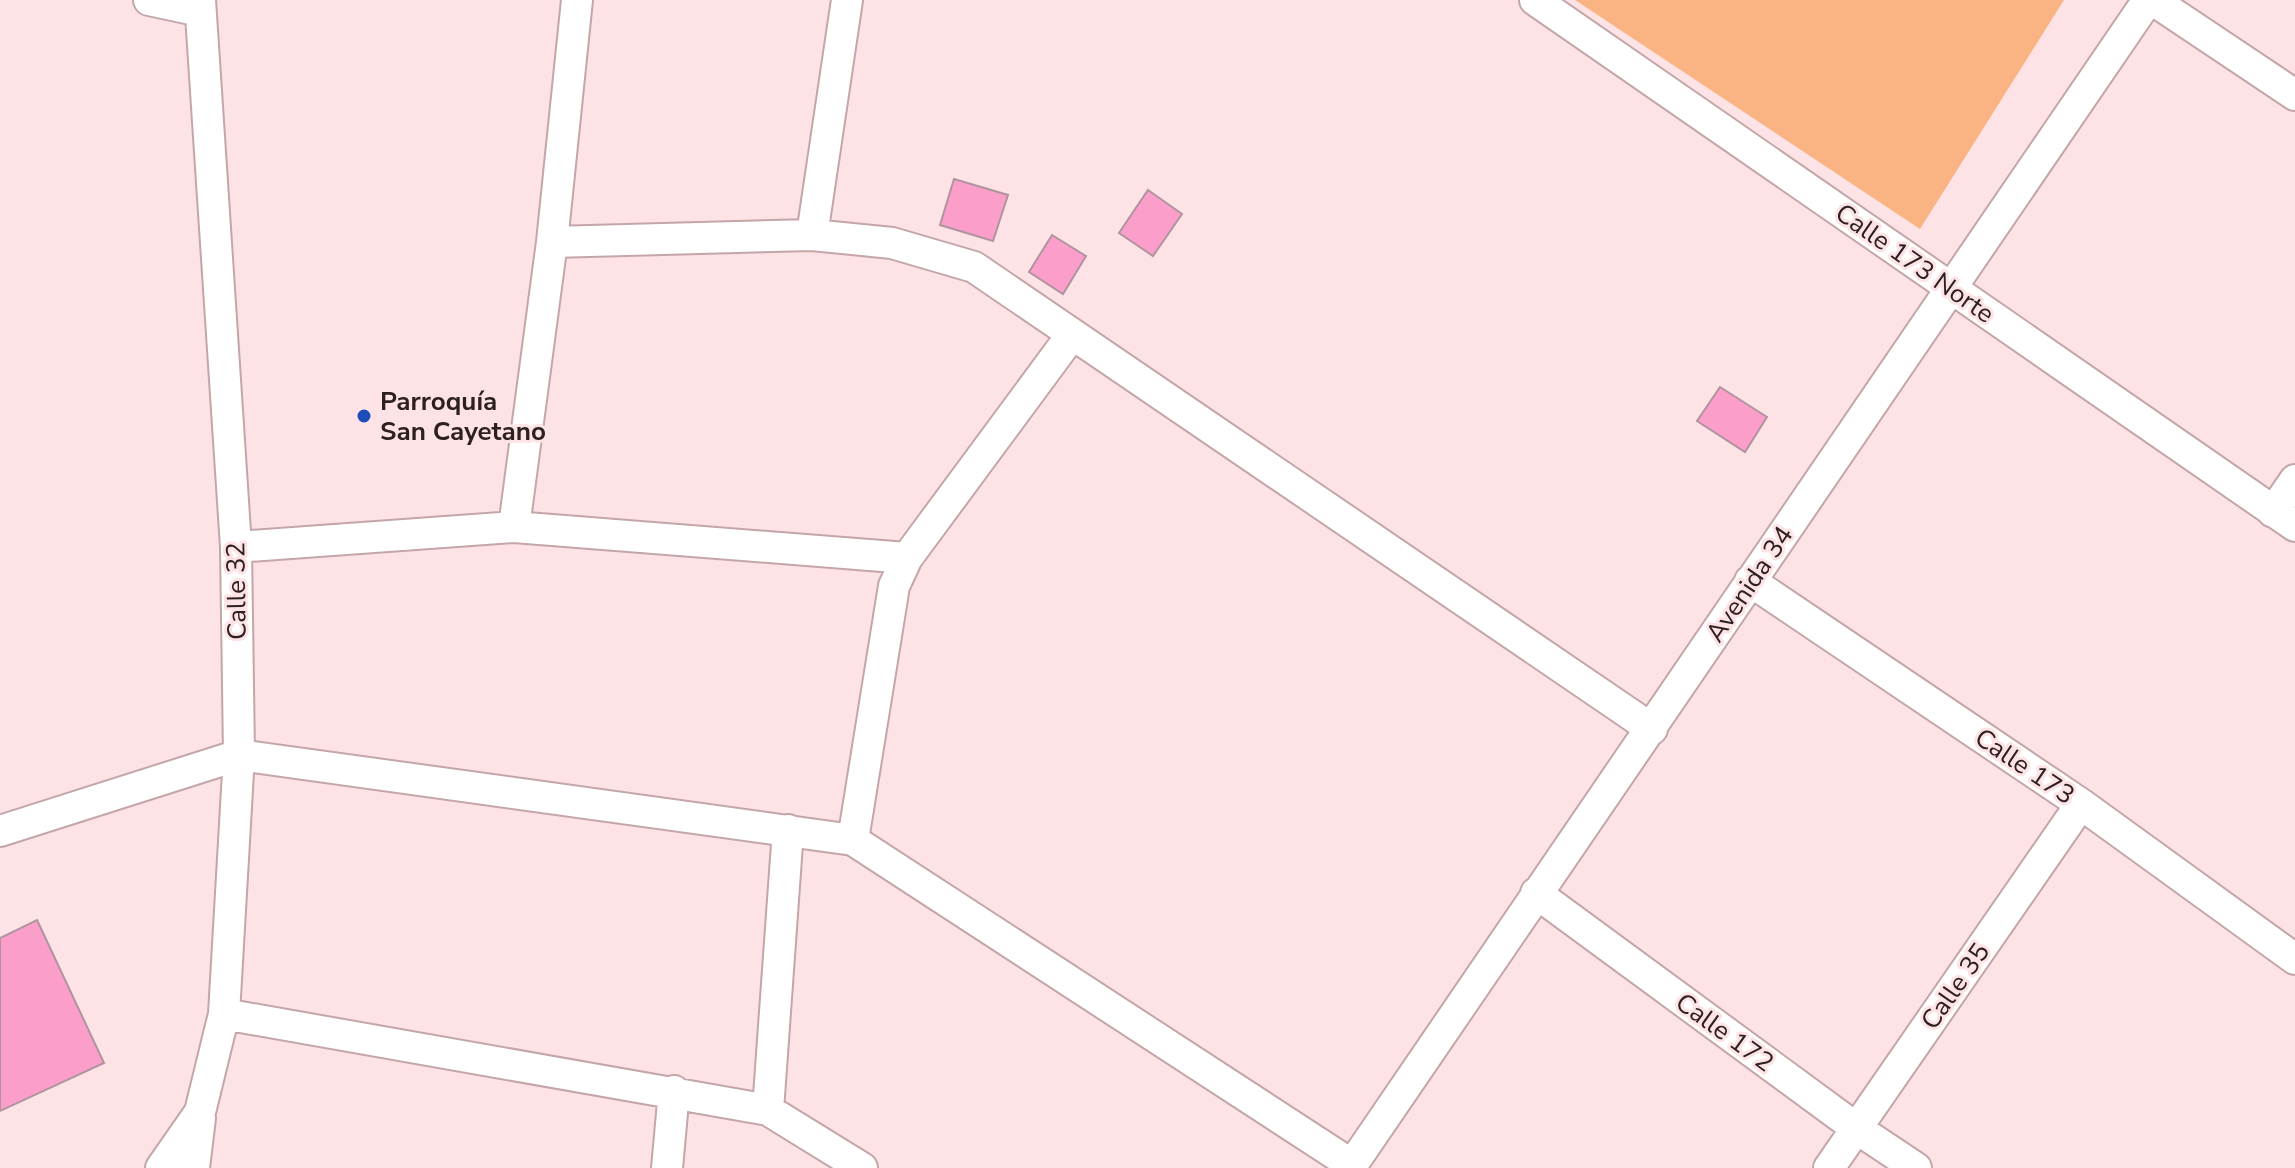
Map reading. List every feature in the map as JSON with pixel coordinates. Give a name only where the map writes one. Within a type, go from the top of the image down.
[{"type":"street","points":[[149,0],[200,5]]},
{"type":"street","points":[[514,527],[552,242],[577,0]]},
{"type":"street","points":[[812,235],[847,0]]},
{"type":"street","name":"Calle 173 Norte","points":[[1535,0],[2284,519]]},
{"type":"street","points":[[2151,0],[2295,95]]},
{"type":"street","name":"Avenida 34","points":[[1351,1166],[2151,0]]},
{"type":"street","name":"Calle 32","points":[[161,1168],[200,1112],[224,1014],[239,755],[236,547],[200,5]]},
{"type":"street","points":[[552,242],[812,235],[892,243],[974,267],[1652,729]]},
{"type":"street","points":[[853,840],[894,586],[907,558],[1071,336]]},
{"type":"street","points":[[2284,519],[2295,480]]},
{"type":"street","points":[[236,547],[514,527],[907,558]]},
{"type":"street","name":"Calle 173","points":[[1750,581],[2081,804],[2295,959]]},
{"type":"street","points":[[0,831],[239,755],[853,840],[1351,1166]]},
{"type":"street","name":"Calle 35","points":[[1829,1168],[2081,804]]},
{"type":"street","points":[[768,1110],[788,830]]},
{"type":"street","name":"Calle 172","points":[[1536,893],[1856,1128],[1916,1168]]},
{"type":"street","points":[[224,1014],[768,1110],[862,1168]]},
{"type":"street","points":[[667,1168],[674,1091]]},
{"type":"street","points":[[194,1168],[200,1112]]},
{"type":"shaded area","points":[[1575,0],[2064,0],[1920,229]]},
{"type":"building","points":[[954,179],[1008,195],[993,241],[940,225]]},
{"type":"building","points":[[1148,190],[1182,214],[1153,256],[1119,233]]},
{"type":"building","points":[[1052,235],[1086,256],[1063,294],[1029,272]]},
{"type":"building","points":[[1720,387],[1767,417],[1745,452],[1697,421]]},
{"type":"building","points":[[37,920],[104,1063],[0,1111],[0,938]]},
{"type":"place","name":"Parroquía San Cayetano","points":[[364,416]]}]
